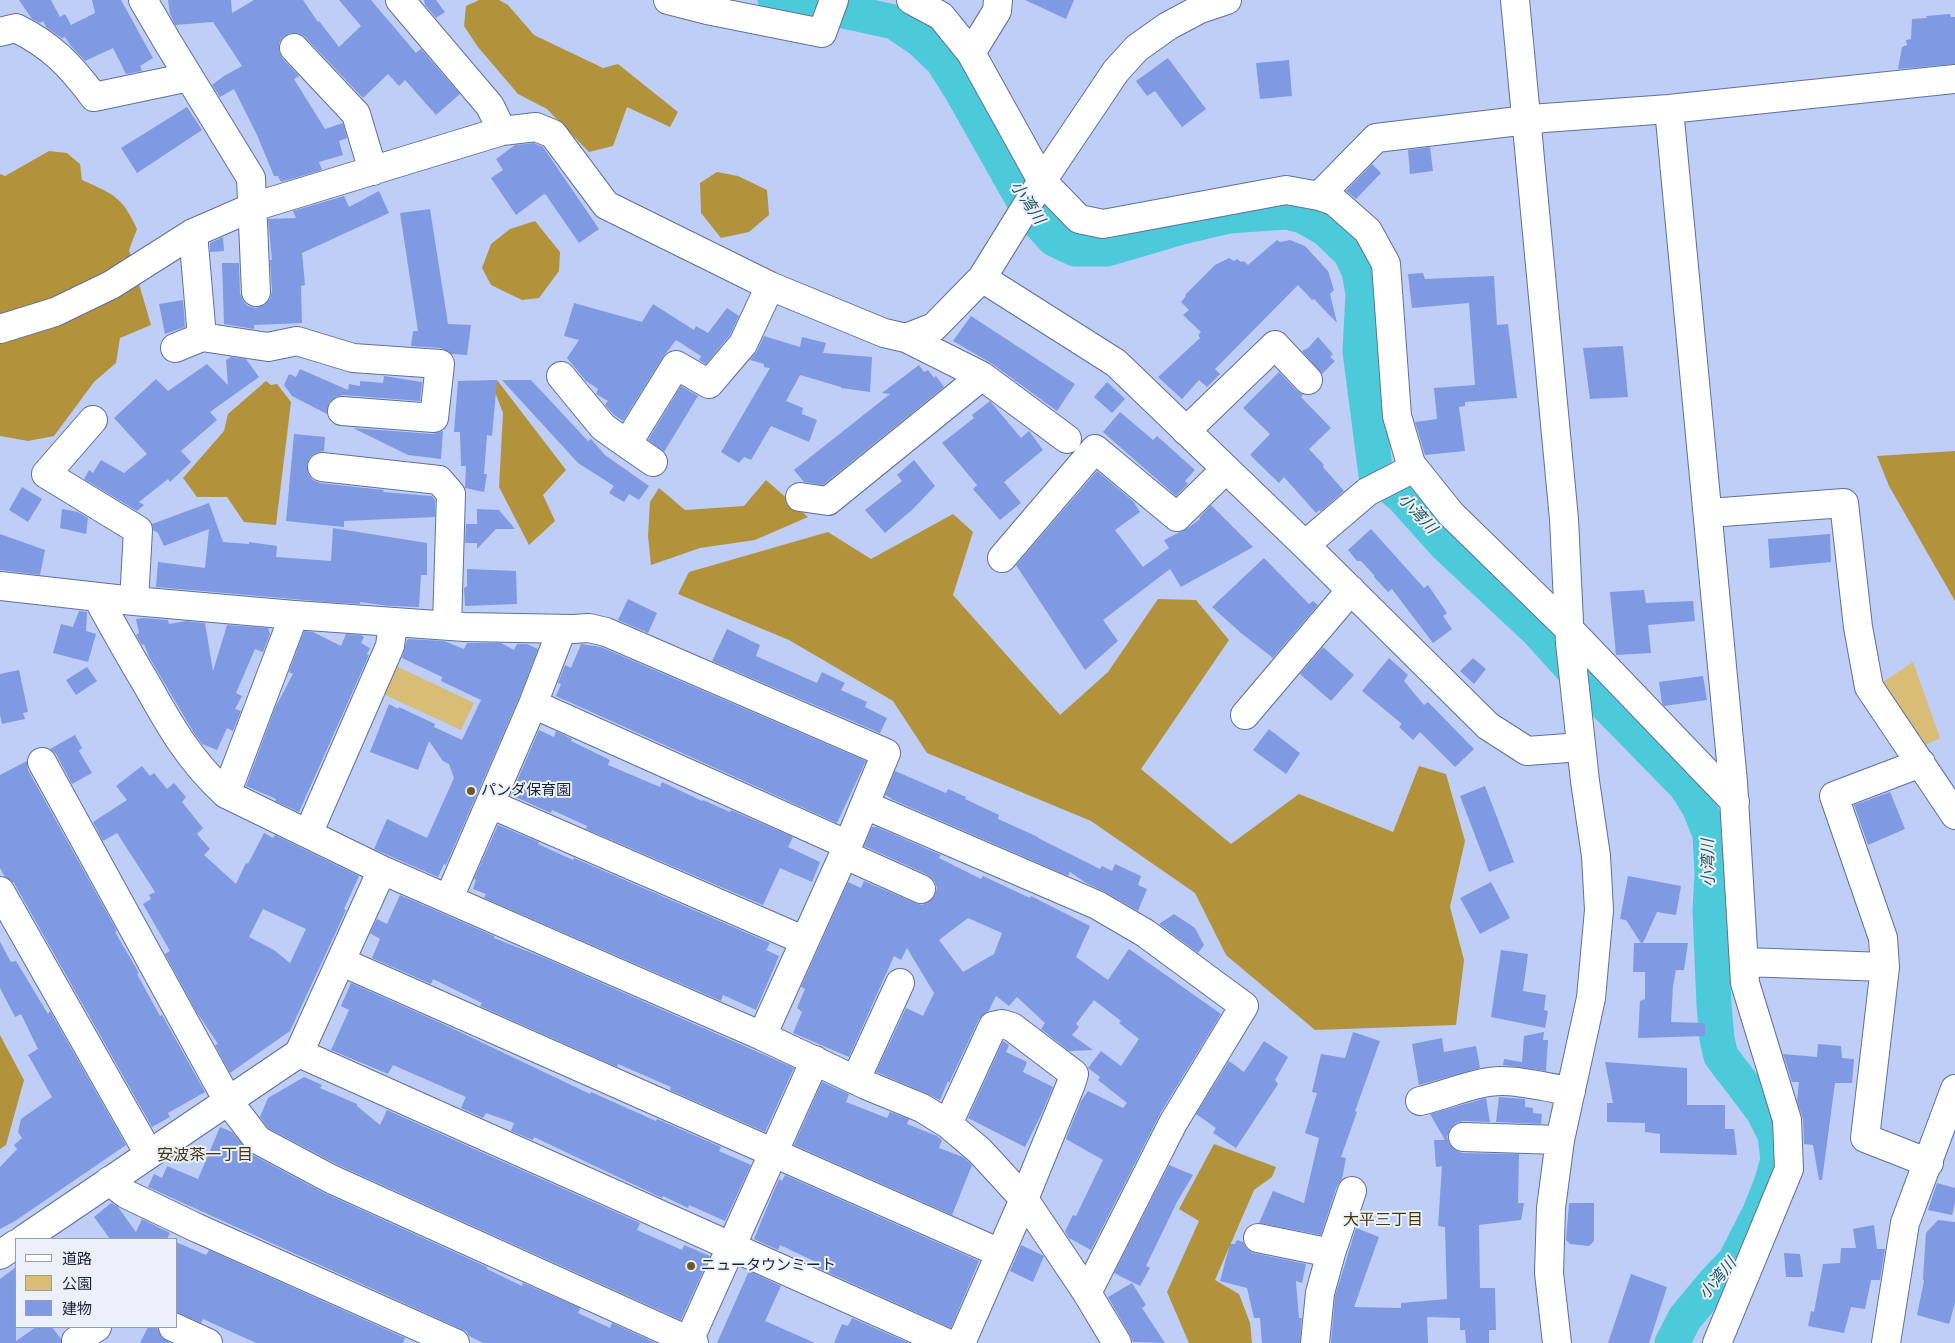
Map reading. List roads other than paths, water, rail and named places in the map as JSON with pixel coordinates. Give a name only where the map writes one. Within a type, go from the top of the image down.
[{"type":"street","points":[[144,0],[188,77],[251,178],[256,292]]},
{"type":"street","points":[[400,0],[490,106],[502,131]]},
{"type":"street","points":[[668,0],[707,10],[822,33],[830,12]]},
{"type":"street","points":[[911,0],[941,16],[971,53],[1041,184],[1079,219],[1103,224],[1286,190],[1319,196],[1334,201],[1368,231],[1386,264],[1397,416],[1411,464],[1451,514],[1569,636],[1735,802]]},
{"type":"street","points":[[971,53],[997,11],[998,0]]},
{"type":"street","points":[[906,338],[934,326],[982,278],[1041,184],[1116,71],[1137,48],[1168,26],[1200,10],[1227,0]]},
{"type":"street","points":[[1515,0],[1528,120],[1564,520],[1569,636],[1581,747],[1596,856],[1599,910],[1591,998],[1560,1140],[1551,1208],[1549,1272],[1557,1343]]},
{"type":"street","points":[[0,32],[16,28],[37,38],[72,68],[94,97],[188,77]]},
{"type":"street","points":[[294,48],[356,114],[374,171]]},
{"type":"street","points":[[1319,196],[1376,138],[1528,120],[1669,109],[1955,79]]},
{"type":"street","points":[[1669,109],[1709,512],[1735,802],[1745,983],[1787,1120],[1788,1169],[1717,1343]]},
{"type":"street","points":[[0,329],[55,312],[111,285],[193,234],[253,207],[502,131],[536,127],[553,134],[606,205],[770,286],[884,333],[906,338],[982,376],[1067,439]]},
{"type":"street","points":[[193,234],[202,337]]},
{"type":"street","points":[[982,278],[1116,363],[1305,545],[1488,726],[1527,751],[1581,747]]},
{"type":"street","points":[[627,444],[676,365],[709,384],[743,344],[770,286]]},
{"type":"street","points":[[176,348],[202,337],[268,347],[297,341],[353,358],[440,364],[434,418],[342,411]]},
{"type":"street","points":[[1186,431],[1275,345],[1308,380]]},
{"type":"street","points":[[561,376],[603,427],[653,462]]},
{"type":"street","points":[[800,497],[828,501],[982,376]]},
{"type":"street","points":[[93,420],[46,474],[138,530],[134,601]]},
{"type":"street","points":[[1002,558],[1095,448],[1177,517],[1226,469]]},
{"type":"street","points":[[322,467],[440,480],[451,494],[446,625]]},
{"type":"street","points":[[1305,545],[1367,492],[1414,468]]},
{"type":"street","points":[[1709,512],[1844,503],[1858,627],[1869,687],[1955,815]]},
{"type":"street","points":[[0,586],[134,601],[294,615],[446,625],[588,628],[606,632],[886,753],[846,849],[803,940],[762,1036]]},
{"type":"street","points":[[1245,715],[1350,590]]},
{"type":"street","points":[[97,597],[168,726],[184,749],[226,794],[382,870],[762,1036],[922,1108],[948,1124],[980,1151],[1024,1199],[1088,1293],[1117,1343]]},
{"type":"street","points":[[226,794],[294,615]]},
{"type":"street","points":[[308,834],[390,646],[393,622]]},
{"type":"street","points":[[449,898],[532,704],[562,628]]},
{"type":"street","points":[[532,704],[846,849],[921,889]]},
{"type":"street","points":[[42,762],[228,1101],[258,1140],[331,1179],[690,1342],[730,1245],[815,1060]]},
{"type":"street","points":[[1920,762],[1834,796],[1883,938],[1884,967],[1865,1138],[1929,1163]]},
{"type":"street","points":[[490,804],[803,940]]},
{"type":"street","points":[[865,805],[1097,905],[1145,933],[1244,1006],[1173,1123],[1088,1293]]},
{"type":"street","points":[[28,1238],[299,1053],[342,962],[382,870]]},
{"type":"street","points":[[0,892],[149,1154]]},
{"type":"street","points":[[342,962],[1000,1253]]},
{"type":"street","points":[[1744,962],[1884,967]]},
{"type":"street","points":[[856,1079],[900,983]]},
{"type":"street","points":[[948,1124],[993,1026],[1002,1024],[1012,1027],[1074,1074],[1024,1199],[961,1343]]},
{"type":"street","points":[[299,1053],[947,1343]]},
{"type":"street","points":[[1420,1101],[1502,1081],[1571,1091]]},
{"type":"street","points":[[1886,1343],[1905,1223],[1929,1163],[1955,1089]]},
{"type":"street","points":[[1464,1137],[1560,1140]]},
{"type":"street","points":[[110,1181],[126,1194],[197,1228],[455,1343]]},
{"type":"street","points":[[1315,1343],[1320,1293],[1352,1191]]},
{"type":"street","points":[[1258,1238],[1331,1253]]},
{"type":"street","points":[[175,1328],[208,1343]]},
{"type":"waterway","name":"小湾川","points":[[775,0],[797,5],[839,10],[894,22],[921,40],[942,60],[961,90],[1031,214],[1054,239],[1075,249],[1107,249],[1182,227],[1229,216],[1288,212],[1303,216],[1326,229],[1350,252],[1359,271],[1363,294],[1360,351],[1376,475],[1403,497],[1446,545],[1537,630],[1586,684],[1686,786],[1699,807],[1710,834],[1712,874],[1710,910],[1717,1039],[1721,1056],[1763,1111],[1775,1135],[1778,1160],[1760,1212],[1735,1261],[1685,1318],[1672,1343]]},
{"type":"place","name":"パンダ保育園","points":[[471,791]]},
{"type":"place","name":"ニュータウンミート","points":[[691,1266]]},
{"type":"district","name":"安波茶一丁目","points":[[205,1156]]},
{"type":"district","name":"大平三丁目","points":[[1383,1221]]}]
